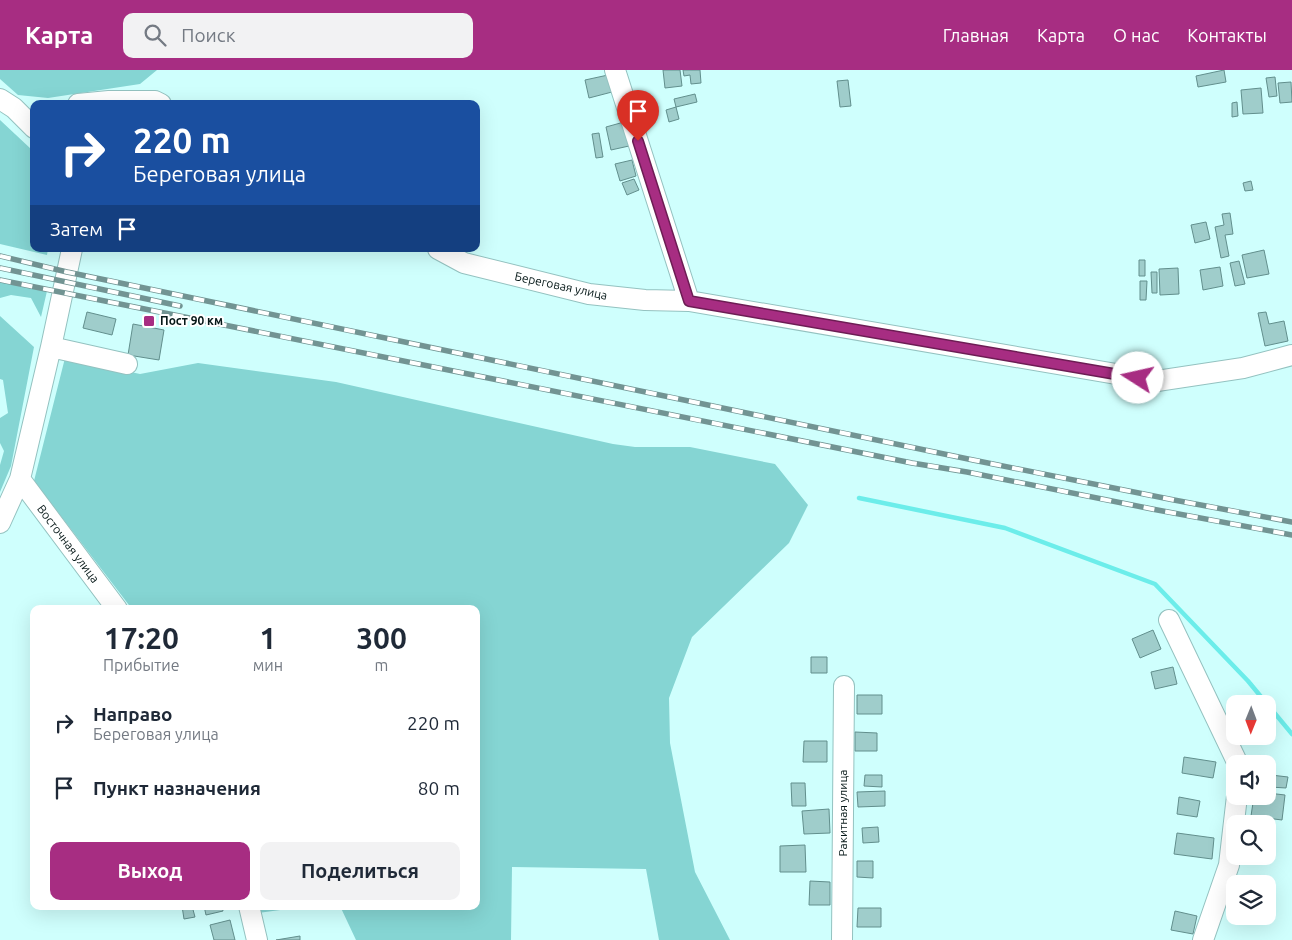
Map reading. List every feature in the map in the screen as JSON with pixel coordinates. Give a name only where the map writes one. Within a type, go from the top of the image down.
[{"type":"street","points":[[615,70],[689,301]]},
{"type":"street","points":[[7,103],[30,106]]},
{"type":"street","points":[[7,103],[30,124]]},
{"type":"street","points":[[0,523],[20,479],[71,252]]},
{"type":"street","name":"Береговая улица","points":[[444,252],[464,263],[589,294],[645,300],[689,301],[1157,382],[1243,368],[1292,355]]},
{"type":"street","points":[[51,347],[127,364]]},
{"type":"street","name":"Восточная улица","points":[[20,479],[114,605]]},
{"type":"street","points":[[1169,620],[1234,755]]},
{"type":"street","name":"Ракитная улица","points":[[842,940],[844,686]]},
{"type":"street","points":[[1203,940],[1228,865],[1235,805]]},
{"type":"street","points":[[250,910],[257,940]]},
{"type":"shaded area","points":[[0,70],[157,70],[140,84],[48,98],[18,95],[0,79]]},
{"type":"shaded area","points":[[0,120],[30,148],[30,251],[0,244]]},
{"type":"shaded area","points":[[34,252],[48,252],[47,255]]},
{"type":"shaded area","points":[[0,282],[47,291],[41,317],[31,298],[11,295],[0,298]]},
{"type":"shaded area","points":[[0,316],[34,347],[11,466],[0,492],[0,465],[4,451],[0,443],[0,418],[8,413],[3,380],[0,379]]},
{"type":"shaded area","points":[[65,358],[140,374],[198,363],[336,382],[613,444],[635,447],[690,447],[775,464],[808,505],[789,543],[692,637],[669,698],[670,743],[695,872],[730,940],[659,940],[646,869],[512,867],[511,940],[356,940],[342,910],[480,910],[480,605],[129,605],[34,481]]},
{"type":"shaded area","points":[[257,910],[280,910],[258,913]]},
{"type":"building","points":[[663,70],[680,70],[682,86],[665,88]]},
{"type":"building","points":[[683,70],[700,70],[701,83],[691,84],[690,75],[684,76]]},
{"type":"building","points":[[1224,70],[1226,82],[1198,87],[1196,76]]},
{"type":"building","points":[[608,75],[612,92],[589,98],[585,80]]},
{"type":"building","points":[[1275,77],[1277,96],[1269,97],[1266,78]]},
{"type":"building","points":[[848,80],[851,106],[840,107],[837,81]]},
{"type":"building","points":[[1291,82],[1292,102],[1280,103],[1278,83]]},
{"type":"building","points":[[1261,88],[1263,113],[1243,114],[1241,90]]},
{"type":"building","points":[[695,94],[697,102],[676,107],[674,99]]},
{"type":"building","points":[[1237,102],[1238,116],[1232,117],[1232,103]]},
{"type":"building","points":[[676,107],[679,119],[669,122],[666,110]]},
{"type":"building","points":[[624,122],[629,146],[611,150],[606,127]]},
{"type":"building","points":[[599,133],[603,157],[596,158],[592,134]]},
{"type":"building","points":[[632,160],[636,176],[620,181],[615,164]]},
{"type":"building","points":[[634,179],[639,190],[627,195],[622,183]]},
{"type":"building","points":[[1251,181],[1253,190],[1245,191],[1243,183]]},
{"type":"building","points":[[1230,213],[1233,234],[1225,235],[1229,256],[1221,258],[1215,227],[1224,225],[1222,214]]},
{"type":"building","points":[[1206,222],[1210,239],[1195,243],[1191,225]]},
{"type":"building","points":[[1264,250],[1269,274],[1247,278],[1242,255]]},
{"type":"building","points":[[1139,260],[1145,260],[1145,276],[1139,276]]},
{"type":"building","points":[[1239,261],[1245,284],[1235,286],[1230,263]]},
{"type":"building","points":[[1220,267],[1223,286],[1203,290],[1200,270]]},
{"type":"building","points":[[1178,268],[1179,294],[1160,295],[1159,269]]},
{"type":"building","points":[[1151,272],[1157,272],[1157,293],[1152,293]]},
{"type":"building","points":[[1140,281],[1147,281],[1146,300],[1140,300]]},
{"type":"building","points":[[87,312],[116,319],[112,335],[83,328]]},
{"type":"building","points":[[1266,312],[1269,324],[1284,321],[1288,341],[1265,346],[1258,313]]},
{"type":"building","points":[[133,324],[164,330],[159,360],[128,355]]},
{"type":"building","points":[[1153,630],[1161,649],[1140,658],[1132,639]]},
{"type":"building","points":[[811,657],[827,657],[827,673],[811,673]]},
{"type":"building","points":[[1173,667],[1177,684],[1155,689],[1151,672]]},
{"type":"building","points":[[857,695],[882,695],[882,714],[857,714]]},
{"type":"building","points":[[855,732],[877,733],[877,751],[855,751]]},
{"type":"building","points":[[804,741],[827,741],[827,762],[803,762]]},
{"type":"building","points":[[1184,757],[1216,762],[1213,778],[1182,773]]},
{"type":"building","points":[[865,775],[882,775],[882,787],[864,786]]},
{"type":"building","points":[[1276,776],[1288,777],[1286,788],[1276,787]]},
{"type":"building","points":[[791,783],[805,783],[806,806],[792,806]]},
{"type":"building","points":[[885,791],[885,806],[858,807],[857,792]]},
{"type":"building","points":[[1276,794],[1285,795],[1282,820],[1276,819],[1276,815],[1251,815],[1253,805],[1276,805]]},
{"type":"building","points":[[1179,797],[1200,801],[1197,817],[1177,814]]},
{"type":"building","points":[[829,809],[830,833],[804,834],[802,811]]},
{"type":"building","points":[[878,827],[879,842],[863,843],[862,828]]},
{"type":"building","points":[[1177,833],[1214,838],[1212,859],[1174,854]]},
{"type":"building","points":[[805,845],[806,872],[780,872],[780,846]]},
{"type":"building","points":[[857,861],[873,861],[873,878],[857,877]]},
{"type":"building","points":[[810,881],[830,882],[830,905],[809,905]]},
{"type":"building","points":[[858,908],[881,908],[881,927],[857,927]]},
{"type":"building","points":[[183,910],[193,910],[195,917],[184,919]]},
{"type":"building","points":[[205,910],[223,910],[223,911],[206,915]]},
{"type":"building","points":[[1175,911],[1197,916],[1193,934],[1171,930]]},
{"type":"building","points":[[230,920],[235,940],[214,940],[210,925]]},
{"type":"building","points":[[300,936],[300,940],[276,940]]},
{"type":"waterway","points":[[859,498],[1005,528],[1155,584],[1260,695]]},
{"type":"waterway","points":[[1276,715],[1292,734]]},
{"type":"railway","points":[[0,256],[67,272],[973,460],[1292,522]]},
{"type":"railway","points":[[0,268],[180,306]]},
{"type":"railway","points":[[0,280],[912,463],[1292,535]]},
{"type":"place","name":"Пост 90 км","points":[[149,321]]},
{"type":"route","points":[[638,141],[689,301],[1138,378]]}]
